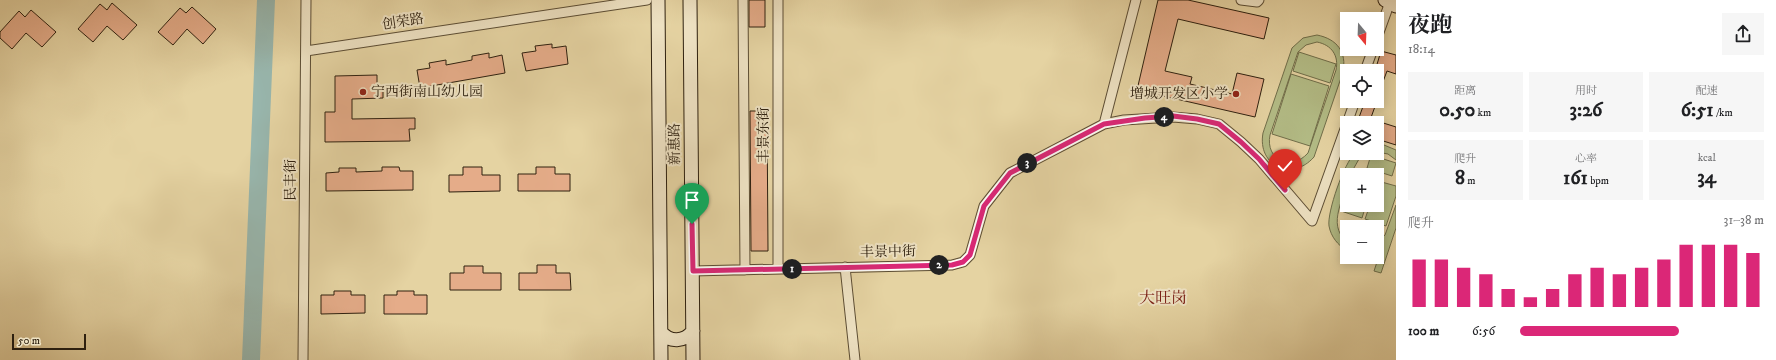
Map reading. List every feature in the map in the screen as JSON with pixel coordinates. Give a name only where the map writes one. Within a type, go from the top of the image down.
[{"type":"main road","name":"新惠路","points":[[658,0],[661,360]]},
{"type":"main road","name":"新惠路","points":[[690,0],[694,360]]},
{"type":"main road","points":[[661,332],[668,338],[676,340],[686,338],[693,331]]},
{"type":"street","name":"民丰街","points":[[303,360],[306,0]]},
{"type":"street","name":"创荣路","points":[[306,51],[647,0]]},
{"type":"street","points":[[743,0],[745,270]]},
{"type":"street","name":"丰景东街","points":[[778,0],[778,269]]},
{"type":"street","points":[[1104,124],[1136,0]]},
{"type":"street","points":[[1241,0],[1257,2],[1259,0]]},
{"type":"street","points":[[1384,19],[1390,3]]},
{"type":"street","name":"丰景中街","points":[[693,271],[952,265],[963,262],[970,255],[984,206],[1010,173],[1104,124],[1145,118],[1173,116],[1219,124],[1259,159],[1312,221],[1352,108]]},
{"type":"street","points":[[845,267],[855,360]]},
{"type":"green space","points":[[1317,35],[1324,37],[1335,43],[1339,48],[1340,56],[1343,56],[1344,64],[1340,64],[1340,81],[1314,157],[1305,164],[1296,168],[1287,169],[1278,167],[1271,162],[1265,154],[1263,133],[1292,48],[1303,38]],"holes":[[[1317,42],[1327,46],[1333,52],[1337,65],[1308,153],[1301,159],[1294,162],[1281,160],[1275,157],[1271,151],[1270,135],[1298,52],[1306,45]]]},
{"type":"green space","points":[[1299,52],[1336,64],[1330,83],[1293,71]]},
{"type":"green space","points":[[1291,74],[1329,86],[1310,146],[1272,134]]},
{"type":"green space","points":[[1384,145],[1396,150],[1396,160],[1388,154],[1384,153]]},
{"type":"green space","points":[[1384,159],[1396,163],[1392,176],[1384,173],[1384,168],[1367,168],[1369,160]]},
{"type":"green space","points":[[1350,160],[1358,160],[1354,168],[1346,167]]},
{"type":"green space","points":[[1340,180],[1340,206],[1337,219],[1340,232],[1340,245],[1333,237],[1329,226],[1333,199]]},
{"type":"green space","points":[[1384,183],[1396,186],[1396,196],[1386,226],[1384,225],[1384,220],[1365,219],[1368,212],[1384,212]]},
{"type":"green space","points":[[1396,205],[1396,228],[1384,264],[1385,235]]},
{"type":"green space","points":[[1344,212],[1364,212],[1362,218]]},
{"type":"green space","points":[[1376,264],[1384,264],[1381,273],[1374,271]]},
{"type":"building","points":[[749,0],[765,0],[765,27],[749,27]]},
{"type":"building","points":[[1158,0],[1188,0],[1269,18],[1264,39],[1178,19],[1165,71],[1192,77],[1190,84],[1232,94],[1237,73],[1264,79],[1255,117],[1137,90]]},
{"type":"building","points":[[112,3],[137,25],[123,40],[107,26],[93,42],[78,29],[100,4],[107,10]]},
{"type":"building","points":[[192,7],[216,29],[203,44],[187,29],[173,45],[158,32],[180,8],[186,13]]},
{"type":"building","points":[[31,10],[56,32],[42,47],[26,33],[12,49],[0,38],[0,32],[19,11],[25,17]]},
{"type":"building","points":[[552,44],[552,48],[566,46],[568,64],[526,71],[522,53],[536,51],[535,46]]},
{"type":"building","points":[[1384,52],[1396,55],[1396,74],[1387,71],[1384,79],[1384,64],[1377,64],[1380,56],[1384,56]]},
{"type":"building","points":[[489,53],[489,58],[502,55],[505,73],[420,88],[417,70],[430,68],[429,63],[446,60],[446,65],[472,60],[472,56]]},
{"type":"building","points":[[377,75],[377,86],[383,86],[383,98],[352,99],[352,119],[415,118],[415,129],[409,129],[410,141],[325,142],[325,112],[335,112],[335,76]]},
{"type":"building","points":[[1362,108],[1374,108],[1372,116],[1360,116]]},
{"type":"building","points":[[750,111],[767,111],[768,251],[751,251]]},
{"type":"building","points":[[1384,123],[1396,127],[1396,145],[1384,141]]},
{"type":"building","points":[[382,167],[399,167],[400,171],[413,171],[413,190],[326,191],[326,173],[339,172],[339,168],[356,168],[356,172],[382,171]]},
{"type":"building","points":[[463,167],[482,167],[482,175],[500,175],[500,191],[449,192],[449,175],[463,175]]},
{"type":"building","points":[[536,167],[555,167],[555,174],[570,174],[570,191],[518,191],[518,174],[536,174]]},
{"type":"building","points":[[537,265],[556,265],[556,273],[570,273],[571,290],[519,290],[519,273],[537,273]]},
{"type":"building","points":[[464,266],[483,266],[483,273],[501,273],[501,290],[450,290],[450,273],[464,273]]},
{"type":"building","points":[[334,291],[351,291],[351,295],[365,295],[365,313],[321,314],[321,295],[334,295]]},
{"type":"building","points":[[397,291],[414,291],[414,295],[427,295],[427,314],[384,314],[384,295],[397,295]]},
{"type":"waterway","points":[[251,360],[266,0]]},
{"type":"place","name":"宁西街南山幼儿园","points":[[363,92]]},
{"type":"place","name":"增城开发区小学","points":[[1236,94]]},
{"type":"district","name":"大旺岗","points":[[1163,298]]},
{"type":"route","points":[[692,224],[693,271],[952,265],[963,262],[970,255],[984,206],[1010,173],[1040,156],[1104,124],[1124,120],[1173,116],[1219,124],[1259,159],[1285,190]]}]
